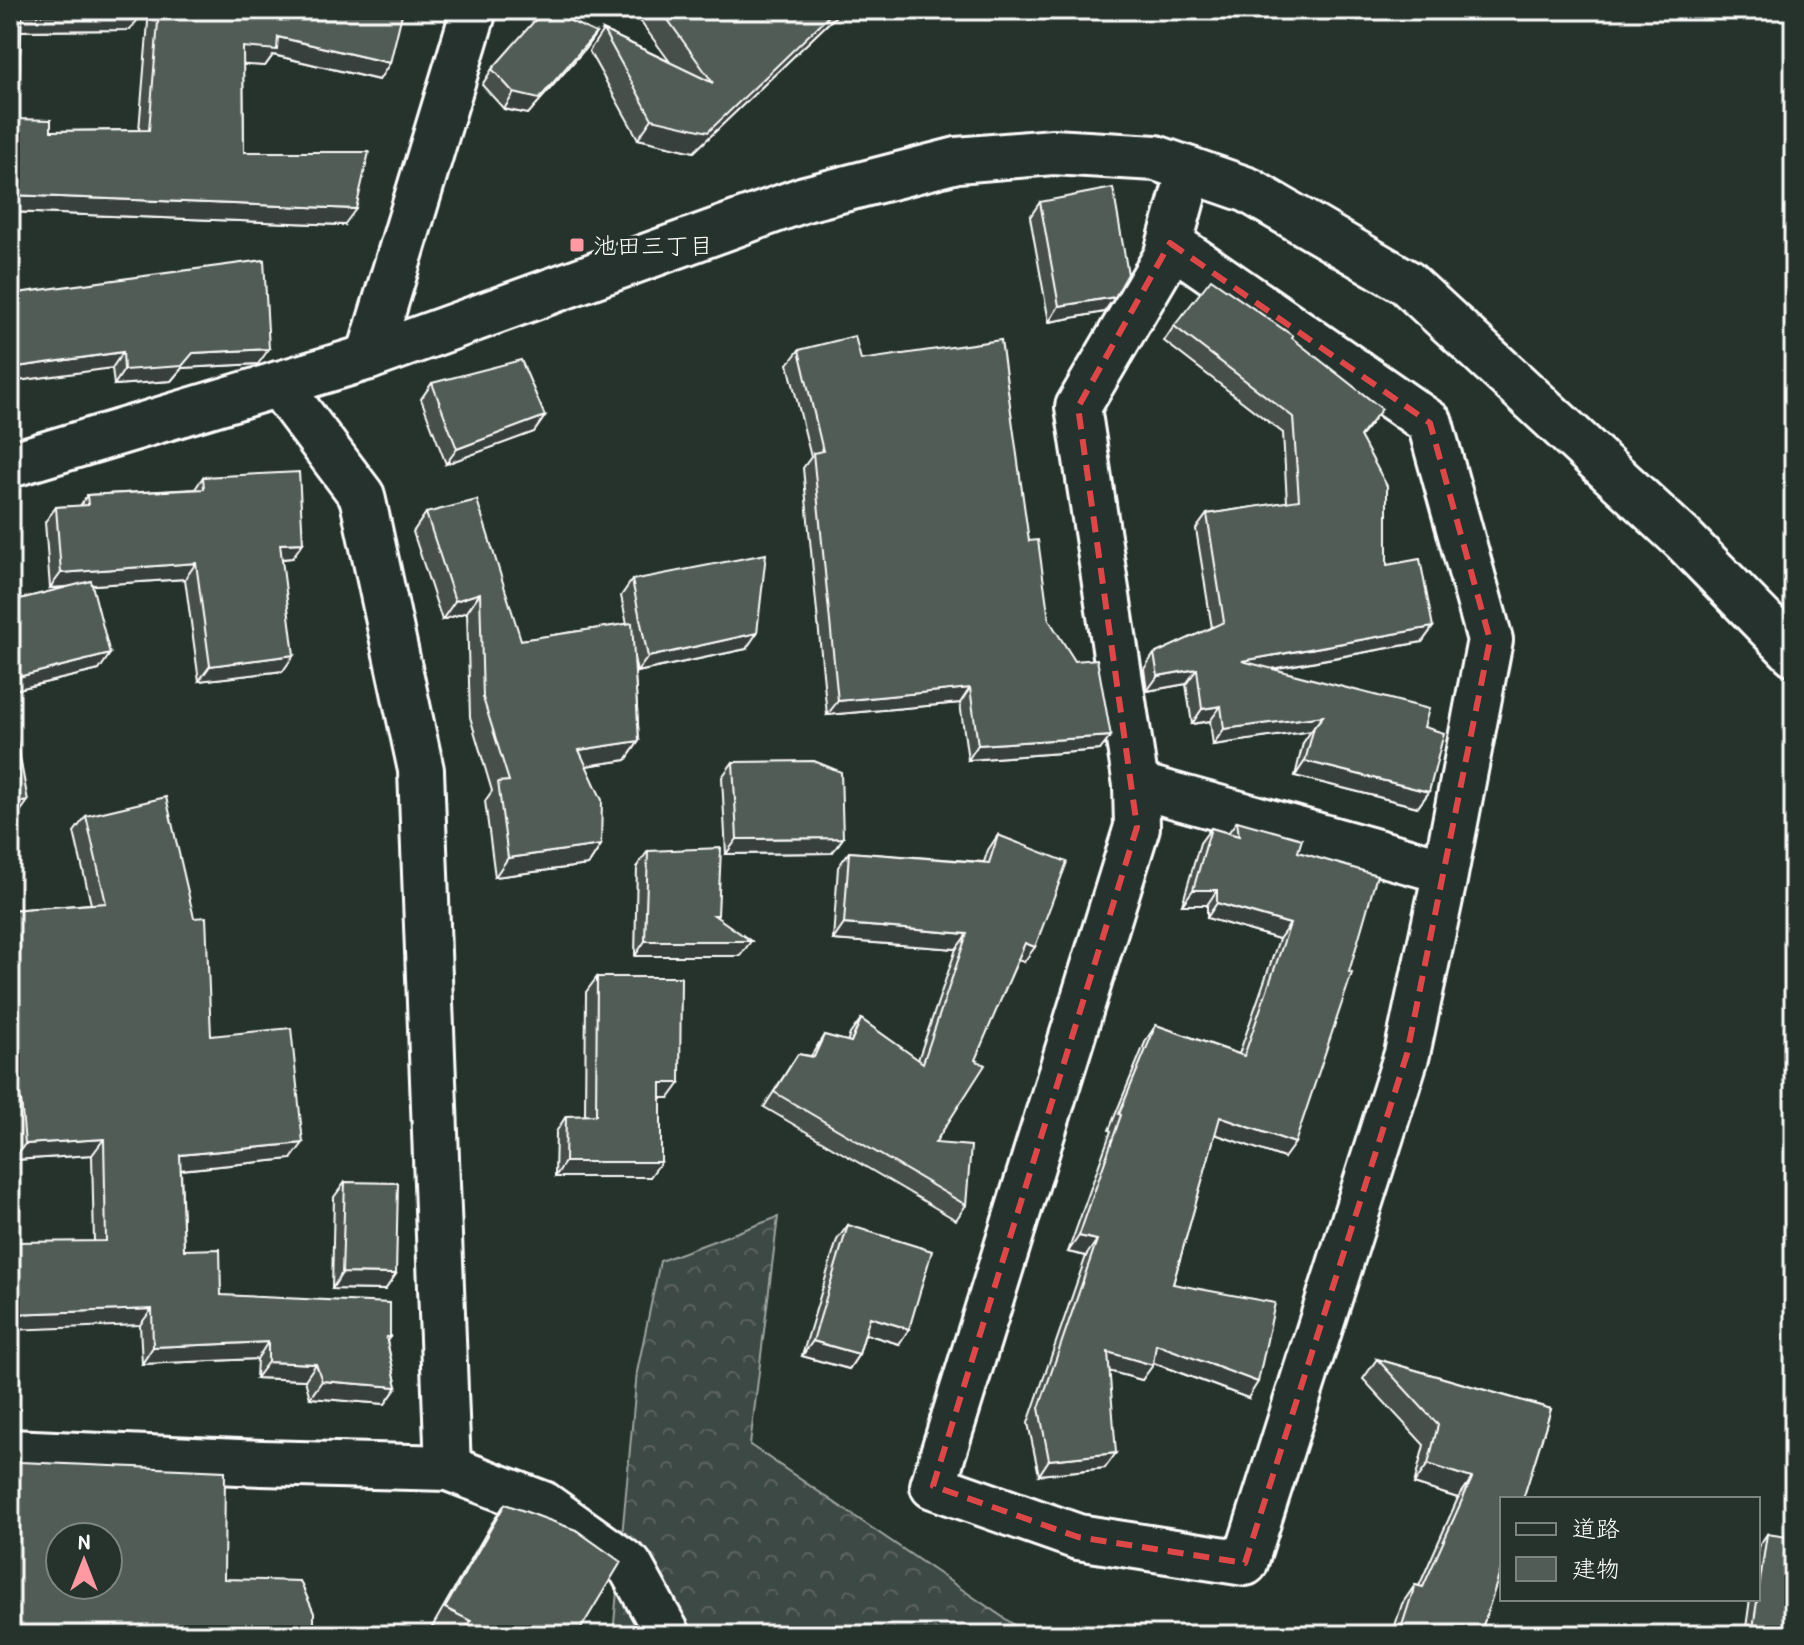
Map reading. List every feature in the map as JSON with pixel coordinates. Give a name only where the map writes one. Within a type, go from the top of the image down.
[{"type":"street","points":[[369,357],[474,10]]},
{"type":"street","points":[[10,465],[369,357],[805,199],[957,160],[1053,152],[1156,158],[1248,190],[1406,282],[1683,539],[1794,653]]},
{"type":"street","points":[[1170,243],[1430,423],[1490,640],[1407,1054],[1245,1563],[1078,1537],[933,1486],[1137,827],[1136,785],[1078,407],[1166,257],[1190,170]]},
{"type":"street","points":[[278,384],[362,496],[421,770],[448,1468]]},
{"type":"street","points":[[1136,785],[1445,871]]},
{"type":"street","points":[[10,1452],[448,1468],[543,1504],[630,1566],[668,1635]]},
{"type":"highlighted area","points":[[1170,243],[1430,423],[1490,640],[1407,1054],[1245,1563],[1078,1537],[933,1486],[1137,827],[1078,407]]},
{"type":"green space","points":[[778,1217],[750,1445],[1029,1635],[613,1635],[637,1372],[660,1261]]},
{"type":"building","points":[[10,10],[142,10],[142,14],[22,15],[17,119],[51,120],[51,131],[149,130],[159,10],[403,10],[390,63],[278,37],[277,50],[243,47],[244,152],[369,152],[356,209],[10,195]]},
{"type":"building","points":[[544,10],[596,33],[539,99],[514,93],[492,69]]},
{"type":"building","points":[[661,10],[835,10],[708,132],[652,119],[603,30],[713,83]]},
{"type":"building","points":[[1113,188],[1128,274],[1115,297],[1059,306],[1040,202]]},
{"type":"building","points":[[264,260],[269,349],[193,353],[182,366],[124,370],[123,352],[10,368],[10,294]]},
{"type":"building","points":[[1211,279],[1293,336],[1382,409],[1360,436],[1387,486],[1387,565],[1420,559],[1433,627],[1242,661],[1429,709],[1424,727],[1444,733],[1429,792],[1305,761],[1314,727],[1323,716],[1224,729],[1221,706],[1202,709],[1197,669],[1158,676],[1154,654],[1224,622],[1207,514],[1299,500],[1293,417],[1174,326]]},
{"type":"building","points":[[855,336],[861,360],[1001,340],[1029,541],[1038,540],[1049,620],[1075,661],[1097,659],[1111,736],[978,745],[970,688],[838,701],[813,453],[823,451],[799,350]]},
{"type":"building","points":[[521,360],[545,416],[457,449],[432,383]]},
{"type":"building","points":[[299,472],[303,543],[280,544],[294,655],[210,666],[196,563],[61,573],[56,507],[88,505],[87,495],[204,489],[203,477]]},
{"type":"building","points":[[477,500],[521,640],[632,623],[639,741],[579,750],[602,800],[601,845],[508,858],[498,782],[509,781],[483,698],[480,593],[455,601],[426,513]]},
{"type":"building","points":[[766,554],[757,633],[648,657],[632,580]]},
{"type":"building","points":[[91,581],[110,654],[10,679],[10,605],[17,603],[16,600]]},
{"type":"building","points":[[10,703],[28,801],[10,804]]},
{"type":"building","points":[[814,761],[841,772],[843,838],[737,839],[733,762]]},
{"type":"building","points":[[166,797],[194,918],[206,917],[211,1036],[291,1028],[303,1143],[180,1155],[184,1250],[220,1249],[221,1295],[390,1303],[390,1337],[386,1337],[397,1387],[322,1381],[316,1364],[268,1362],[268,1342],[153,1347],[152,1309],[10,1314],[10,1242],[106,1241],[104,1139],[25,1144],[21,1100],[10,1100],[10,910],[106,903],[86,816]]},
{"type":"building","points":[[1237,821],[1302,839],[1298,852],[1377,875],[1349,972],[1352,973],[1295,1143],[1220,1117],[1173,1284],[1275,1303],[1258,1382],[1156,1344],[1153,1365],[1108,1352],[1116,1453],[1049,1460],[1039,1408],[1097,1240],[1079,1236],[1119,1114],[1156,1025],[1244,1056],[1290,924],[1217,903],[1217,890],[1193,890],[1211,828],[1239,836]]},
{"type":"building","points":[[998,835],[1067,862],[1035,947],[1025,943],[975,1060],[985,1065],[935,1143],[971,1146],[966,1205],[774,1092],[798,1054],[814,1057],[824,1035],[851,1042],[861,1019],[923,1063],[967,934],[844,924],[849,852],[989,863]]},
{"type":"building","points":[[721,848],[718,915],[714,915],[751,941],[645,941],[648,851]]},
{"type":"building","points":[[597,977],[681,977],[680,1083],[661,1083],[661,1162],[565,1162],[566,1116],[596,1115]]},
{"type":"building","points":[[345,1182],[398,1183],[396,1274],[342,1273]]},
{"type":"building","points":[[848,1225],[932,1251],[909,1329],[870,1317],[859,1354],[813,1341]]},
{"type":"building","points":[[1377,1359],[1551,1409],[1524,1497],[1500,1497],[1500,1572],[1480,1635],[1399,1635],[1415,1585],[1423,1587],[1472,1478],[1428,1464],[1438,1425]]},
{"type":"building","points":[[10,1458],[20,1462],[225,1471],[224,1579],[300,1581],[314,1613],[314,1635],[10,1635]]},
{"type":"building","points":[[505,1504],[576,1530],[621,1562],[577,1635],[461,1635],[471,1621],[445,1608]]},
{"type":"building","points":[[1767,1534],[1794,1538],[1794,1635],[1752,1635],[1757,1601],[1760,1601]]},
{"type":"place","name":"池田三丁目","points":[[577,245]]}]
